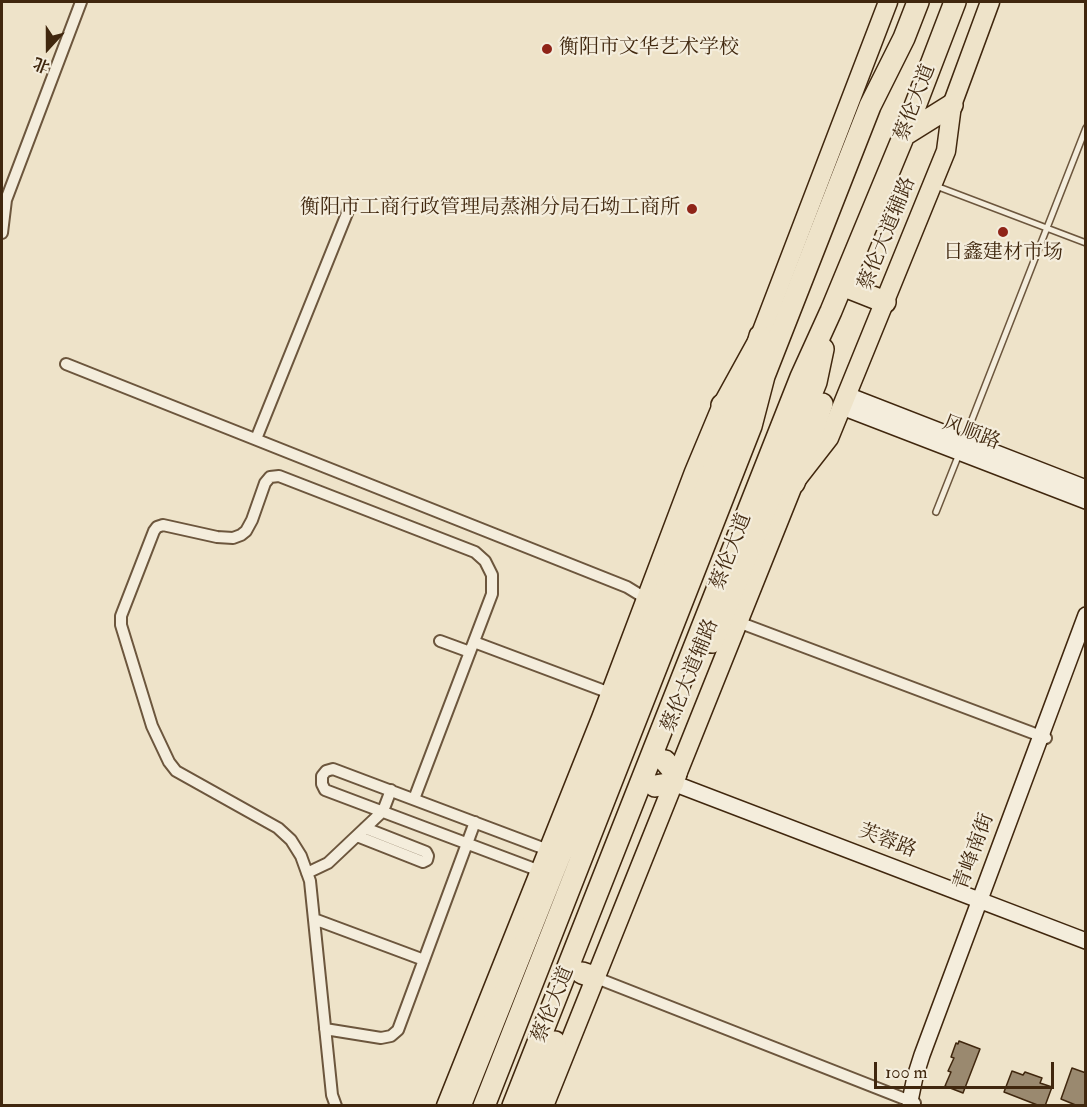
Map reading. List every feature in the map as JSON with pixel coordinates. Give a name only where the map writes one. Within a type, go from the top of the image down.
[{"type":"highway","points":[[870,106],[906,2]]},
{"type":"highway","name":"蔡伦大道","points":[[484,1106],[751,426],[764,376],[870,106],[904,38],[918,2]]},
{"type":"highway","name":"蔡伦大道","points":[[513,1106],[801,376],[831,311],[904,135],[955,2]]},
{"type":"highway","points":[[904,135],[969,2]]},
{"type":"highway","points":[[904,135],[952,105]]},
{"type":"highway","points":[[842,285],[885,302]]},
{"type":"highway","points":[[794,483],[829,386],[831,311]]},
{"type":"highway","points":[[530,1106],[588,975],[757,551],[816,382],[831,311]]},
{"type":"highway","points":[[460,1106],[536,916],[542,876],[702,475],[746,388],[760,336]]},
{"type":"highway","points":[[722,405],[764,376]]},
{"type":"main road","points":[[702,475],[722,405],[760,336],[888,2]]},
{"type":"main road","name":"蔡伦大道辅路","points":[[757,551],[794,483],[829,438],[946,151],[952,105],[990,2]]},
{"type":"main road","points":[[446,1106],[542,876],[548,850],[610,693],[653,601]]},
{"type":"main road","points":[[544,1106],[588,975]]},
{"type":"street","points":[[2,233],[6,200],[81,2]]},
{"type":"street","points":[[256,439],[350,206]]},
{"type":"street","points":[[66,364],[627,586],[653,601]]},
{"type":"street","name":"风顺路","points":[[844,401],[962,446],[1086,488]]},
{"type":"street","name":"风顺路","points":[[962,446],[1086,501]]},
{"type":"street","points":[[336,1106],[332,1095],[310,881],[301,856],[291,840],[278,828],[176,771],[169,762],[152,726],[121,625],[121,616],[157,527],[164,525],[217,537],[233,538],[241,535],[252,520],[265,483],[270,477],[279,476],[475,552],[485,561],[492,575],[492,594],[414,799]]},
{"type":"street","name":"青峰南街","points":[[912,1104],[915,1077],[922,1055],[1044,737],[1086,615]]},
{"type":"street","points":[[730,619],[1044,737]]},
{"type":"street","name":"青峰南街","points":[[1044,737],[1086,635]]},
{"type":"street","points":[[440,641],[472,647],[610,693]]},
{"type":"street","points":[[542,876],[467,843],[326,790],[322,784],[322,776],[326,771],[333,769],[548,850]]},
{"type":"street","name":"芙蓉路","points":[[667,776],[984,897],[1086,932]]},
{"type":"street","points":[[307,873],[328,863],[383,811],[391,790]]},
{"type":"street","points":[[325,1029],[381,1038],[391,1036],[398,1030],[475,822]]},
{"type":"street","points":[[361,832],[426,852],[427,860],[423,862],[361,832]]},
{"type":"street","name":"芙蓉路","points":[[984,897],[1086,941]]},
{"type":"street","points":[[314,919],[424,960]]},
{"type":"street","points":[[588,975],[912,1104]]},
{"type":"lane","points":[[936,512],[1086,128]]},
{"type":"lane","points":[[932,185],[1086,243]]},
{"type":"building","points":[[959,1041],[980,1049],[963,1093],[945,1086],[954,1058],[951,1057]]},
{"type":"building","points":[[1072,1068],[1086,1073],[1086,1106],[1078,1106],[1061,1099]]},
{"type":"building","points":[[1012,1071],[1023,1075],[1025,1072],[1042,1078],[1040,1083],[1052,1087],[1045,1106],[1004,1092]]},
{"type":"place","name":"衡阳市文华艺术学校","points":[[547,49]]},
{"type":"place","name":"衡阳市工商行政管理局蒸湘分局石坳工商所","points":[[692,209]]},
{"type":"place","name":"日鑫建材市场","points":[[1003,232]]}]
